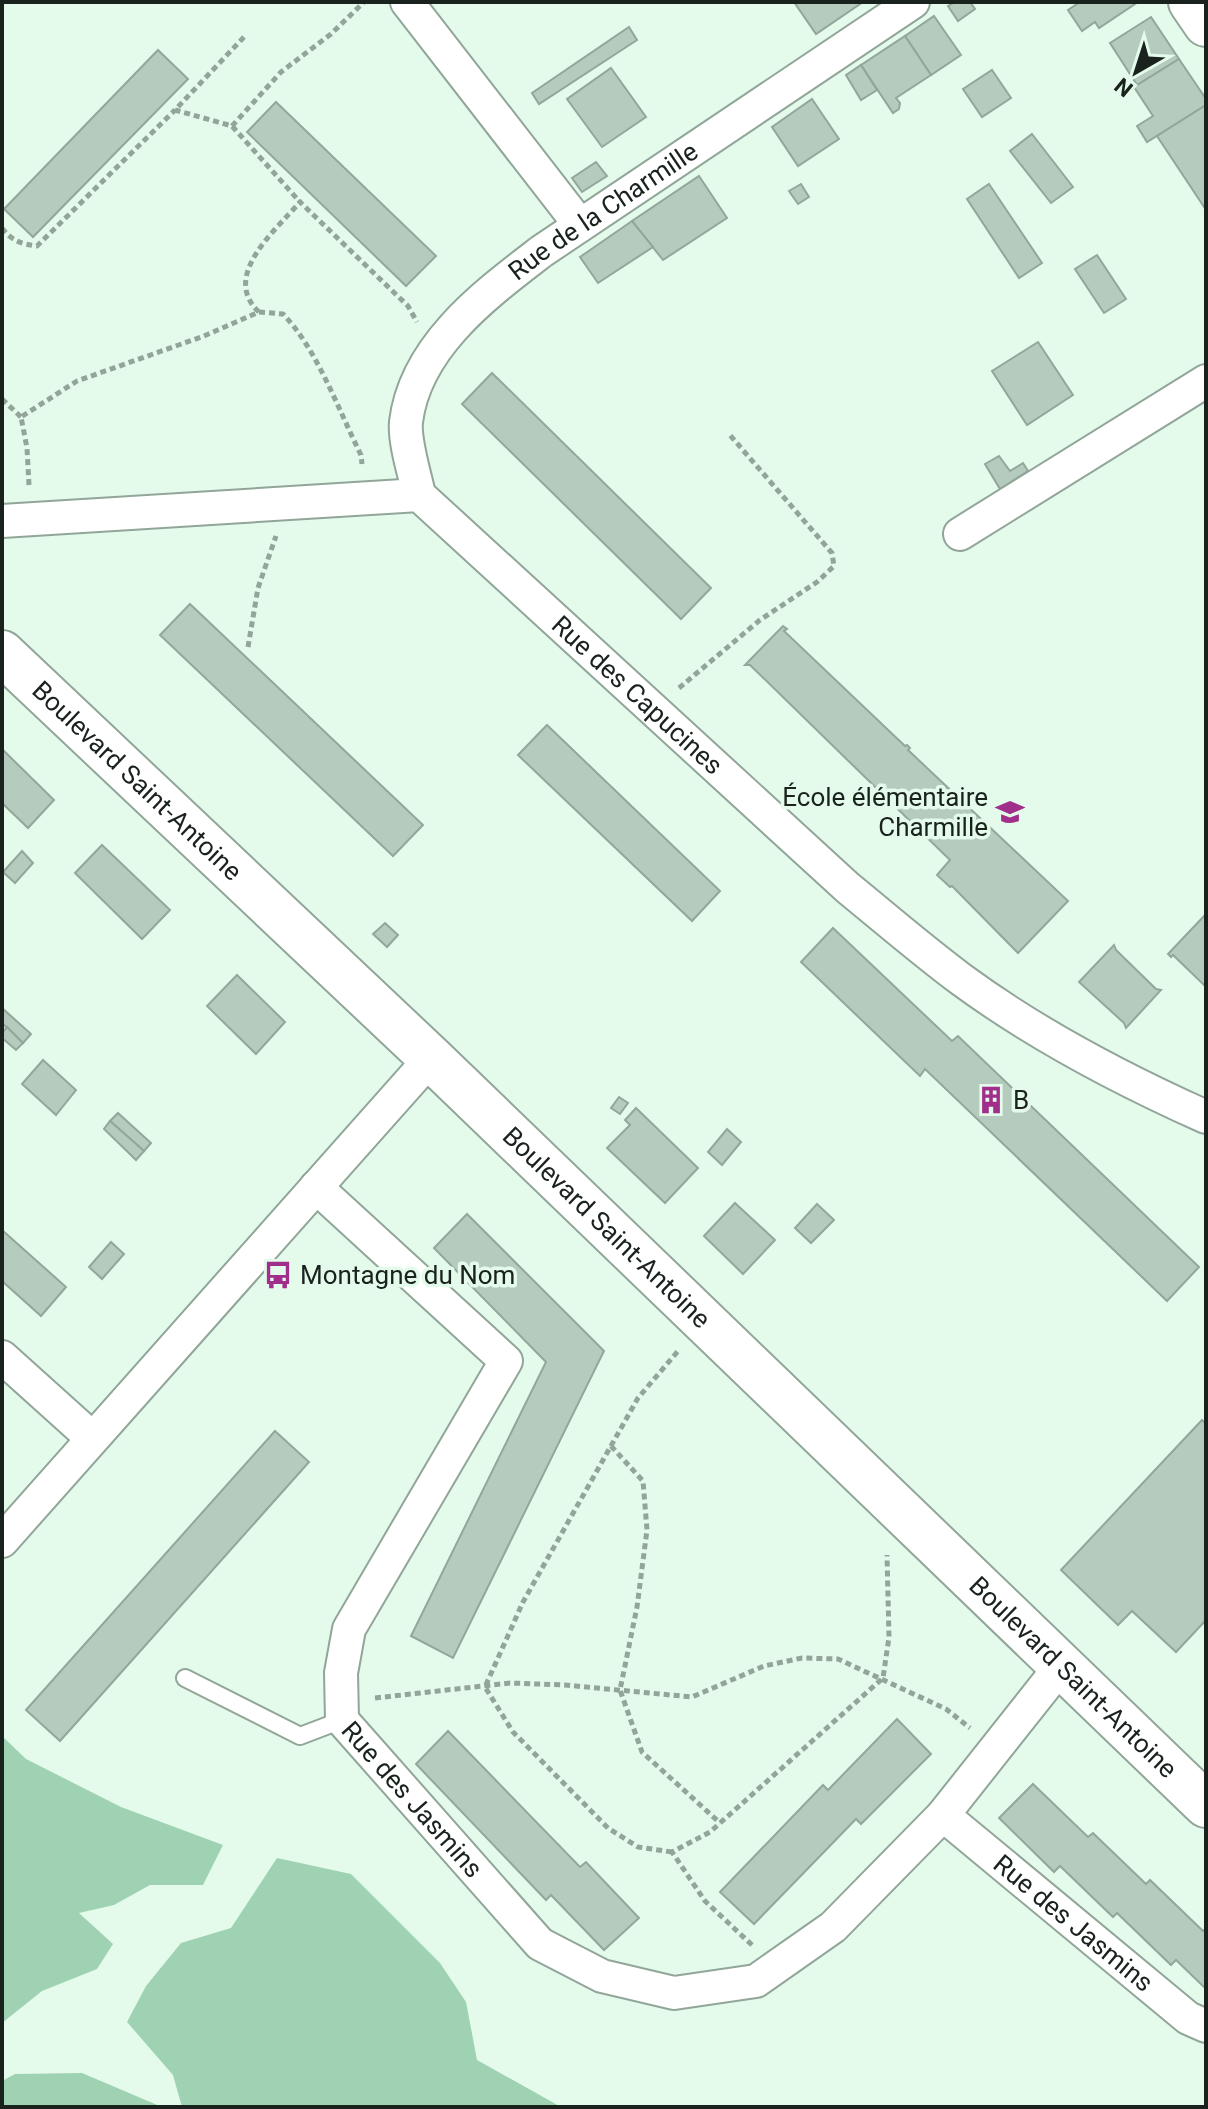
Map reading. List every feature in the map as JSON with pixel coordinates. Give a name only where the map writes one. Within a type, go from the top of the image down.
[{"type":"street","points":[[407,2],[580,225]]},
{"type":"street","name":"Rue de la Charmille","points":[[419,495],[406,424],[414,392],[427,362],[459,322],[501,282],[580,225],[913,2]]},
{"type":"street","points":[[1191,2],[1206,24]]},
{"type":"street","points":[[960,534],[1206,381]]},
{"type":"street","points":[[14,520],[419,495]]},
{"type":"street","name":"Rue des Capucines","points":[[419,495],[848,888],[939,962],[1071,1050],[1206,1117]]},
{"type":"street","name":"Boulevard Saint-Antoine","points":[[2,653],[431,1058],[1206,1805]]},
{"type":"street","points":[[2,1541],[431,1058]]},
{"type":"street","name":"Rue des Jasmins","points":[[316,1187],[506,1361],[349,1629],[341,1673],[342,1720],[540,1944],[602,1976],[674,1993],[756,1981],[833,1927],[943,1815],[1061,1666]]},
{"type":"street","points":[[2,1357],[92,1438]]},
{"type":"street","name":"Rue des Jasmins","points":[[943,1815],[1188,2018],[1206,2026]]},
{"type":"lane","points":[[185,1678],[300,1736],[342,1720]]},
{"type":"path","points":[[232,126],[281,72],[331,34],[364,2]]},
{"type":"path","points":[[2,228],[11,239],[24,245],[37,246],[244,37]]},
{"type":"path","points":[[175,110],[232,126],[300,202],[408,306],[437,349]]},
{"type":"path","points":[[259,312],[247,302],[245,283],[249,263],[300,202]]},
{"type":"path","points":[[21,417],[77,381],[204,336],[259,312],[283,314],[293,324],[317,365],[361,455],[369,497]]},
{"type":"path","points":[[2,399],[21,417],[30,479],[14,520]]},
{"type":"path","points":[[679,689],[760,620],[817,582],[834,566],[832,553],[729,434]]},
{"type":"path","points":[[248,647],[258,588],[287,502]]},
{"type":"path","points":[[485,1687],[523,1602],[638,1398],[704,1321]]},
{"type":"path","points":[[611,1446],[643,1481],[647,1530],[637,1607],[620,1690],[642,1752],[720,1823]]},
{"type":"path","points":[[485,1687],[513,1732],[608,1828],[638,1847],[672,1852],[710,1832],[883,1678],[889,1637],[885,1545]]},
{"type":"path","points":[[342,1720],[377,1696],[523,1684],[692,1697],[764,1666],[802,1658],[838,1659],[946,1709],[996,1748]]},
{"type":"path","points":[[672,1852],[705,1901],[776,1967]]},
{"type":"green space","points":[[2,1736],[26,1759],[121,1807],[223,1845],[203,1885],[150,1885],[114,1905],[79,1913],[113,1944],[97,1969],[42,1991],[2,2023]]},
{"type":"green space","points":[[277,1858],[351,1874],[440,1963],[466,2002],[477,2060],[561,2107],[182,2107],[173,2075],[127,2022],[146,1986],[181,1943],[231,1928]]},
{"type":"green space","points":[[82,2073],[162,2107],[2,2107],[2,2081],[15,2074]]},
{"type":"building","points":[[794,2],[863,2],[816,34]]},
{"type":"building","points":[[955,2],[970,2],[975,9],[958,21],[948,6]]},
{"type":"building","points":[[1080,2],[1138,2],[1099,28],[1095,22],[1082,31],[1068,10]]},
{"type":"building","points":[[934,16],[961,55],[931,75],[905,36]]},
{"type":"building","points":[[1151,17],[1179,59],[1137,85],[1110,43]]},
{"type":"building","points":[[629,27],[637,40],[539,104],[532,93]]},
{"type":"building","points":[[905,36],[931,75],[896,98],[900,103],[899,109],[893,113],[861,65]]},
{"type":"building","points":[[158,50],[188,79],[33,237],[4,209]]},
{"type":"building","points":[[1179,59],[1206,99],[1206,105],[1147,142],[1137,126],[1153,116],[1134,87]]},
{"type":"building","points":[[861,65],[877,90],[861,100],[846,75]]},
{"type":"building","points":[[611,68],[646,117],[602,147],[567,99]]},
{"type":"building","points":[[992,70],[1011,98],[982,117],[963,89]]},
{"type":"building","points":[[812,99],[839,139],[798,166],[772,127]]},
{"type":"building","points":[[276,102],[436,256],[406,286],[247,132]]},
{"type":"building","points":[[1206,105],[1206,210],[1157,136]]},
{"type":"building","points":[[1032,134],[1073,187],[1051,203],[1010,151]]},
{"type":"building","points":[[596,162],[607,176],[582,192],[572,178]]},
{"type":"building","points":[[699,176],[727,218],[663,260],[632,221]]},
{"type":"building","points":[[801,184],[809,197],[798,204],[789,191]]},
{"type":"building","points":[[989,184],[1042,263],[1019,278],[967,199]]},
{"type":"building","points":[[632,221],[653,247],[598,283],[580,257]]},
{"type":"building","points":[[1097,255],[1126,299],[1104,313],[1075,269]]},
{"type":"building","points":[[1038,342],[1073,395],[1027,425],[992,371]]},
{"type":"building","points":[[492,373],[711,588],[681,619],[462,404]]},
{"type":"building","points":[[999,456],[1010,471],[1023,463],[1028,471],[1000,489],[985,464]]},
{"type":"building","points":[[190,604],[423,825],[393,856],[160,635]]},
{"type":"building","points":[[783,626],[787,629],[784,631],[1068,901],[1018,953],[952,886],[937,875],[950,860],[750,665],[745,665]]},
{"type":"building","points":[[547,725],[720,891],[692,921],[518,755]]},
{"type":"building","points":[[2,749],[54,800],[28,828],[2,803]]},
{"type":"building","points":[[102,845],[170,910],[142,939],[75,873]]},
{"type":"building","points":[[22,851],[33,863],[15,883],[3,872]]},
{"type":"building","points":[[1205,915],[1206,987],[1173,955],[1168,954]]},
{"type":"building","points":[[385,923],[398,935],[387,947],[373,934]]},
{"type":"building","name":"B","points":[[833,928],[952,1041],[958,1036],[1199,1267],[1167,1301],[925,1069],[920,1076],[801,962]]},
{"type":"building","points":[[1114,945],[1156,989],[1161,990],[1126,1028],[1079,982]]},
{"type":"building","points":[[237,975],[285,1022],[256,1054],[207,1006]]},
{"type":"building","points":[[2,1008],[31,1034],[23,1043],[2,1023]]},
{"type":"building","points":[[7,1027],[23,1043],[16,1050],[2,1038]]},
{"type":"building","points":[[43,1060],[76,1090],[56,1115],[22,1084]]},
{"type":"building","points":[[619,1097],[628,1103],[620,1114],[611,1108]]},
{"type":"building","points":[[636,1108],[698,1168],[665,1203],[607,1148],[630,1125],[625,1120]]},
{"type":"building","points":[[118,1113],[151,1143],[144,1151],[110,1121]]},
{"type":"building","points":[[110,1121],[144,1151],[136,1160],[104,1129]]},
{"type":"building","points":[[727,1129],[741,1142],[722,1165],[708,1152]]},
{"type":"building","points":[[735,1203],[775,1240],[743,1274],[704,1236]]},
{"type":"building","points":[[817,1204],[834,1220],[811,1243],[795,1228]]},
{"type":"building","points":[[467,1214],[604,1351],[453,1658],[411,1636],[546,1362],[434,1248]]},
{"type":"building","points":[[2,1230],[66,1287],[41,1316],[2,1281]]},
{"type":"building","points":[[111,1242],[124,1254],[102,1279],[89,1267]]},
{"type":"building","points":[[1202,1420],[1206,1424],[1206,1620],[1176,1652],[1132,1611],[1118,1625],[1061,1570]]},
{"type":"building","points":[[275,1431],[309,1462],[60,1741],[26,1710]]},
{"type":"building","points":[[897,1719],[931,1754],[861,1824],[856,1819],[754,1924],[720,1892],[823,1785],[828,1790]]},
{"type":"building","points":[[448,1731],[580,1867],[586,1862],[639,1918],[604,1950],[551,1895],[546,1900],[416,1764]]},
{"type":"building","points":[[1033,1784],[1088,1837],[1093,1833],[1146,1884],[1150,1880],[1203,1931],[1206,1928],[1206,1989],[1176,1960],[1171,1965],[1117,1913],[1113,1917],[1060,1866],[1054,1872],[999,1818]]},
{"type":"place","name":"École élémentaire Charmille","points":[[1010,812]]},
{"type":"place","name":"B","points":[[991,1100]]},
{"type":"place","name":"Montagne du Nom","points":[[278,1275]]}]
